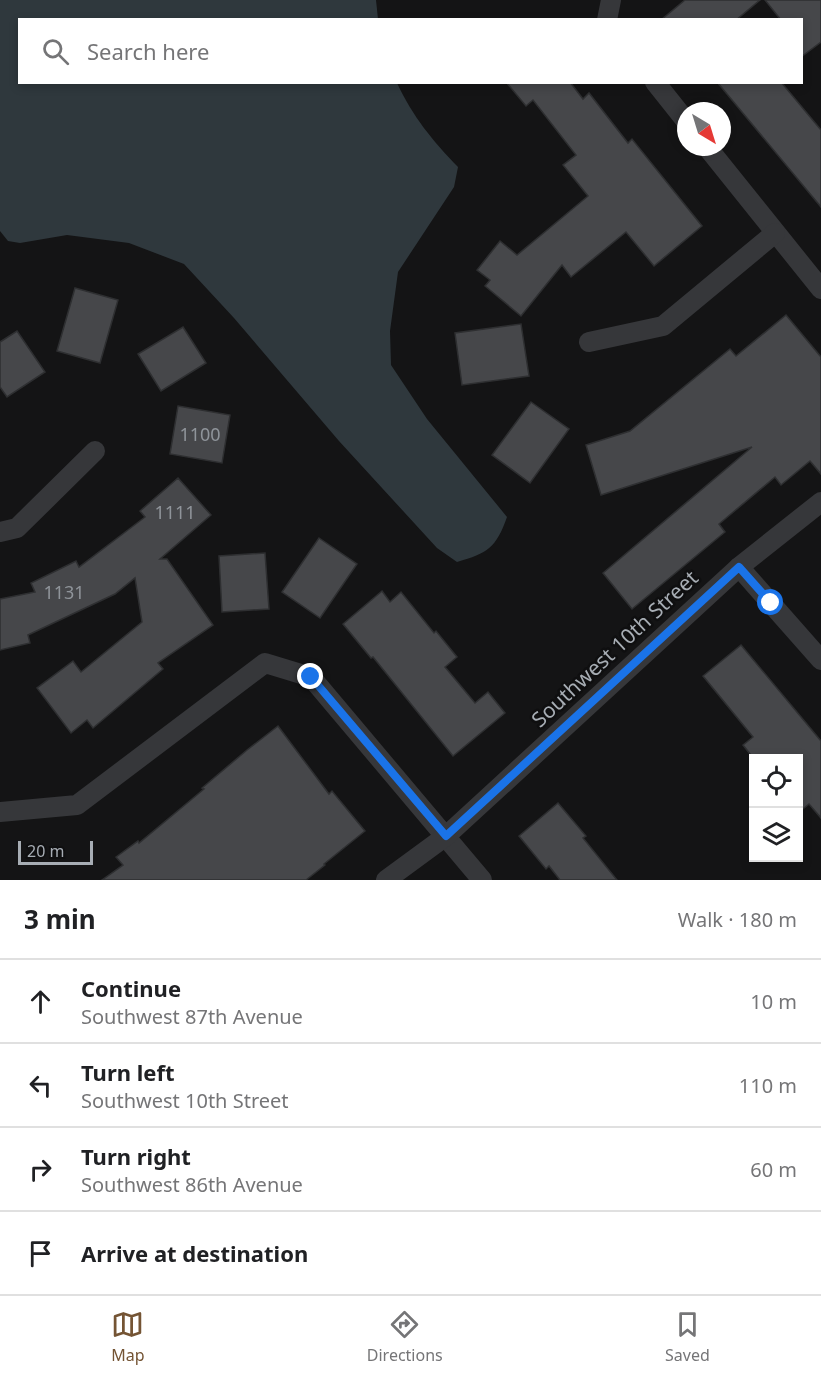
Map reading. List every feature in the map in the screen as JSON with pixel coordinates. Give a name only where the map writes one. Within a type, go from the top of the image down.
[{"type":"street","points":[[607,18],[611,0]]},
{"type":"street","points":[[657,84],[677,110]]},
{"type":"street","points":[[713,156],[821,289]]},
{"type":"street","points":[[589,342],[663,326],[776,233]]},
{"type":"street","points":[[0,532],[17,528],[95,451]]},
{"type":"street","name":"Southwest 10th Street","points":[[386,880],[446,836],[739,567],[821,502]]},
{"type":"street","points":[[739,567],[821,660]]},
{"type":"street","points":[[0,812],[77,805],[265,663],[311,677],[482,880]]},
{"type":"shaded area","points":[[0,0],[376,0],[378,18],[18,18],[18,84],[398,84],[424,128],[458,167],[454,187],[398,272],[390,331],[391,365],[427,419],[507,517],[499,536],[484,552],[457,562],[437,548],[339,441],[234,318],[184,264],[129,243],[67,235],[20,243],[8,241],[0,231]]},
{"type":"building","points":[[685,0],[760,0],[738,18],[663,18]]},
{"type":"building","points":[[765,0],[821,0],[821,42],[803,56],[803,18],[779,18]]},
{"type":"building","points":[[508,84],[572,84],[583,99],[589,93],[628,143],[632,139],[702,226],[654,266],[626,232],[571,277],[562,265],[521,316],[485,286],[490,280],[477,270],[500,241],[517,255],[588,196],[563,165],[576,155],[533,100],[526,106]]},
{"type":"building","points":[[719,84],[783,84],[821,130],[821,207]]},
{"type":"building","points":[[75,288],[118,300],[100,363],[57,351]]},
{"type":"building","points":[[786,315],[821,357],[821,474],[810,461],[781,485],[775,477],[719,524],[725,532],[632,609],[603,573],[752,447],[601,495],[586,445],[630,431],[730,349],[736,356]]},
{"type":"building","points":[[521,324],[529,376],[462,385],[455,333]]},
{"type":"building","points":[[183,327],[206,363],[161,391],[138,354]]},
{"type":"building","points":[[17,331],[45,372],[7,397],[0,387],[0,342]]},
{"type":"building","points":[[531,402],[569,429],[530,483],[492,455]]},
{"type":"building","points":[[178,406],[230,415],[222,463],[170,454]]},
{"type":"building","points":[[178,478],[211,515],[160,559],[167,559],[213,625],[158,663],[163,669],[93,728],[87,720],[71,733],[37,688],[73,661],[81,672],[142,622],[135,578],[115,594],[28,635],[30,643],[0,650],[0,599],[35,592],[31,583],[76,561],[79,567],[145,517],[140,511]]},
{"type":"building","points":[[319,538],[357,564],[320,618],[282,592]]},
{"type":"building","points":[[265,553],[269,609],[222,612],[219,556]]},
{"type":"building","points":[[382,591],[390,602],[401,592],[434,633],[436,631],[457,657],[445,667],[475,703],[488,692],[505,713],[453,756],[373,657],[371,658],[343,624]]},
{"type":"building","points":[[741,645],[821,741],[821,818],[809,804],[803,809],[803,754],[750,754],[743,745],[753,737],[703,676]]},
{"type":"building","points":[[278,726],[329,794],[332,791],[365,831],[306,880],[102,880],[123,865],[116,857],[138,841],[139,843]]},
{"type":"building","points":[[558,803],[586,836],[583,838],[617,880],[560,880],[549,866],[546,869],[519,836]]},
{"type":"route","points":[[311,677],[446,836],[739,567],[771,603]]}]
